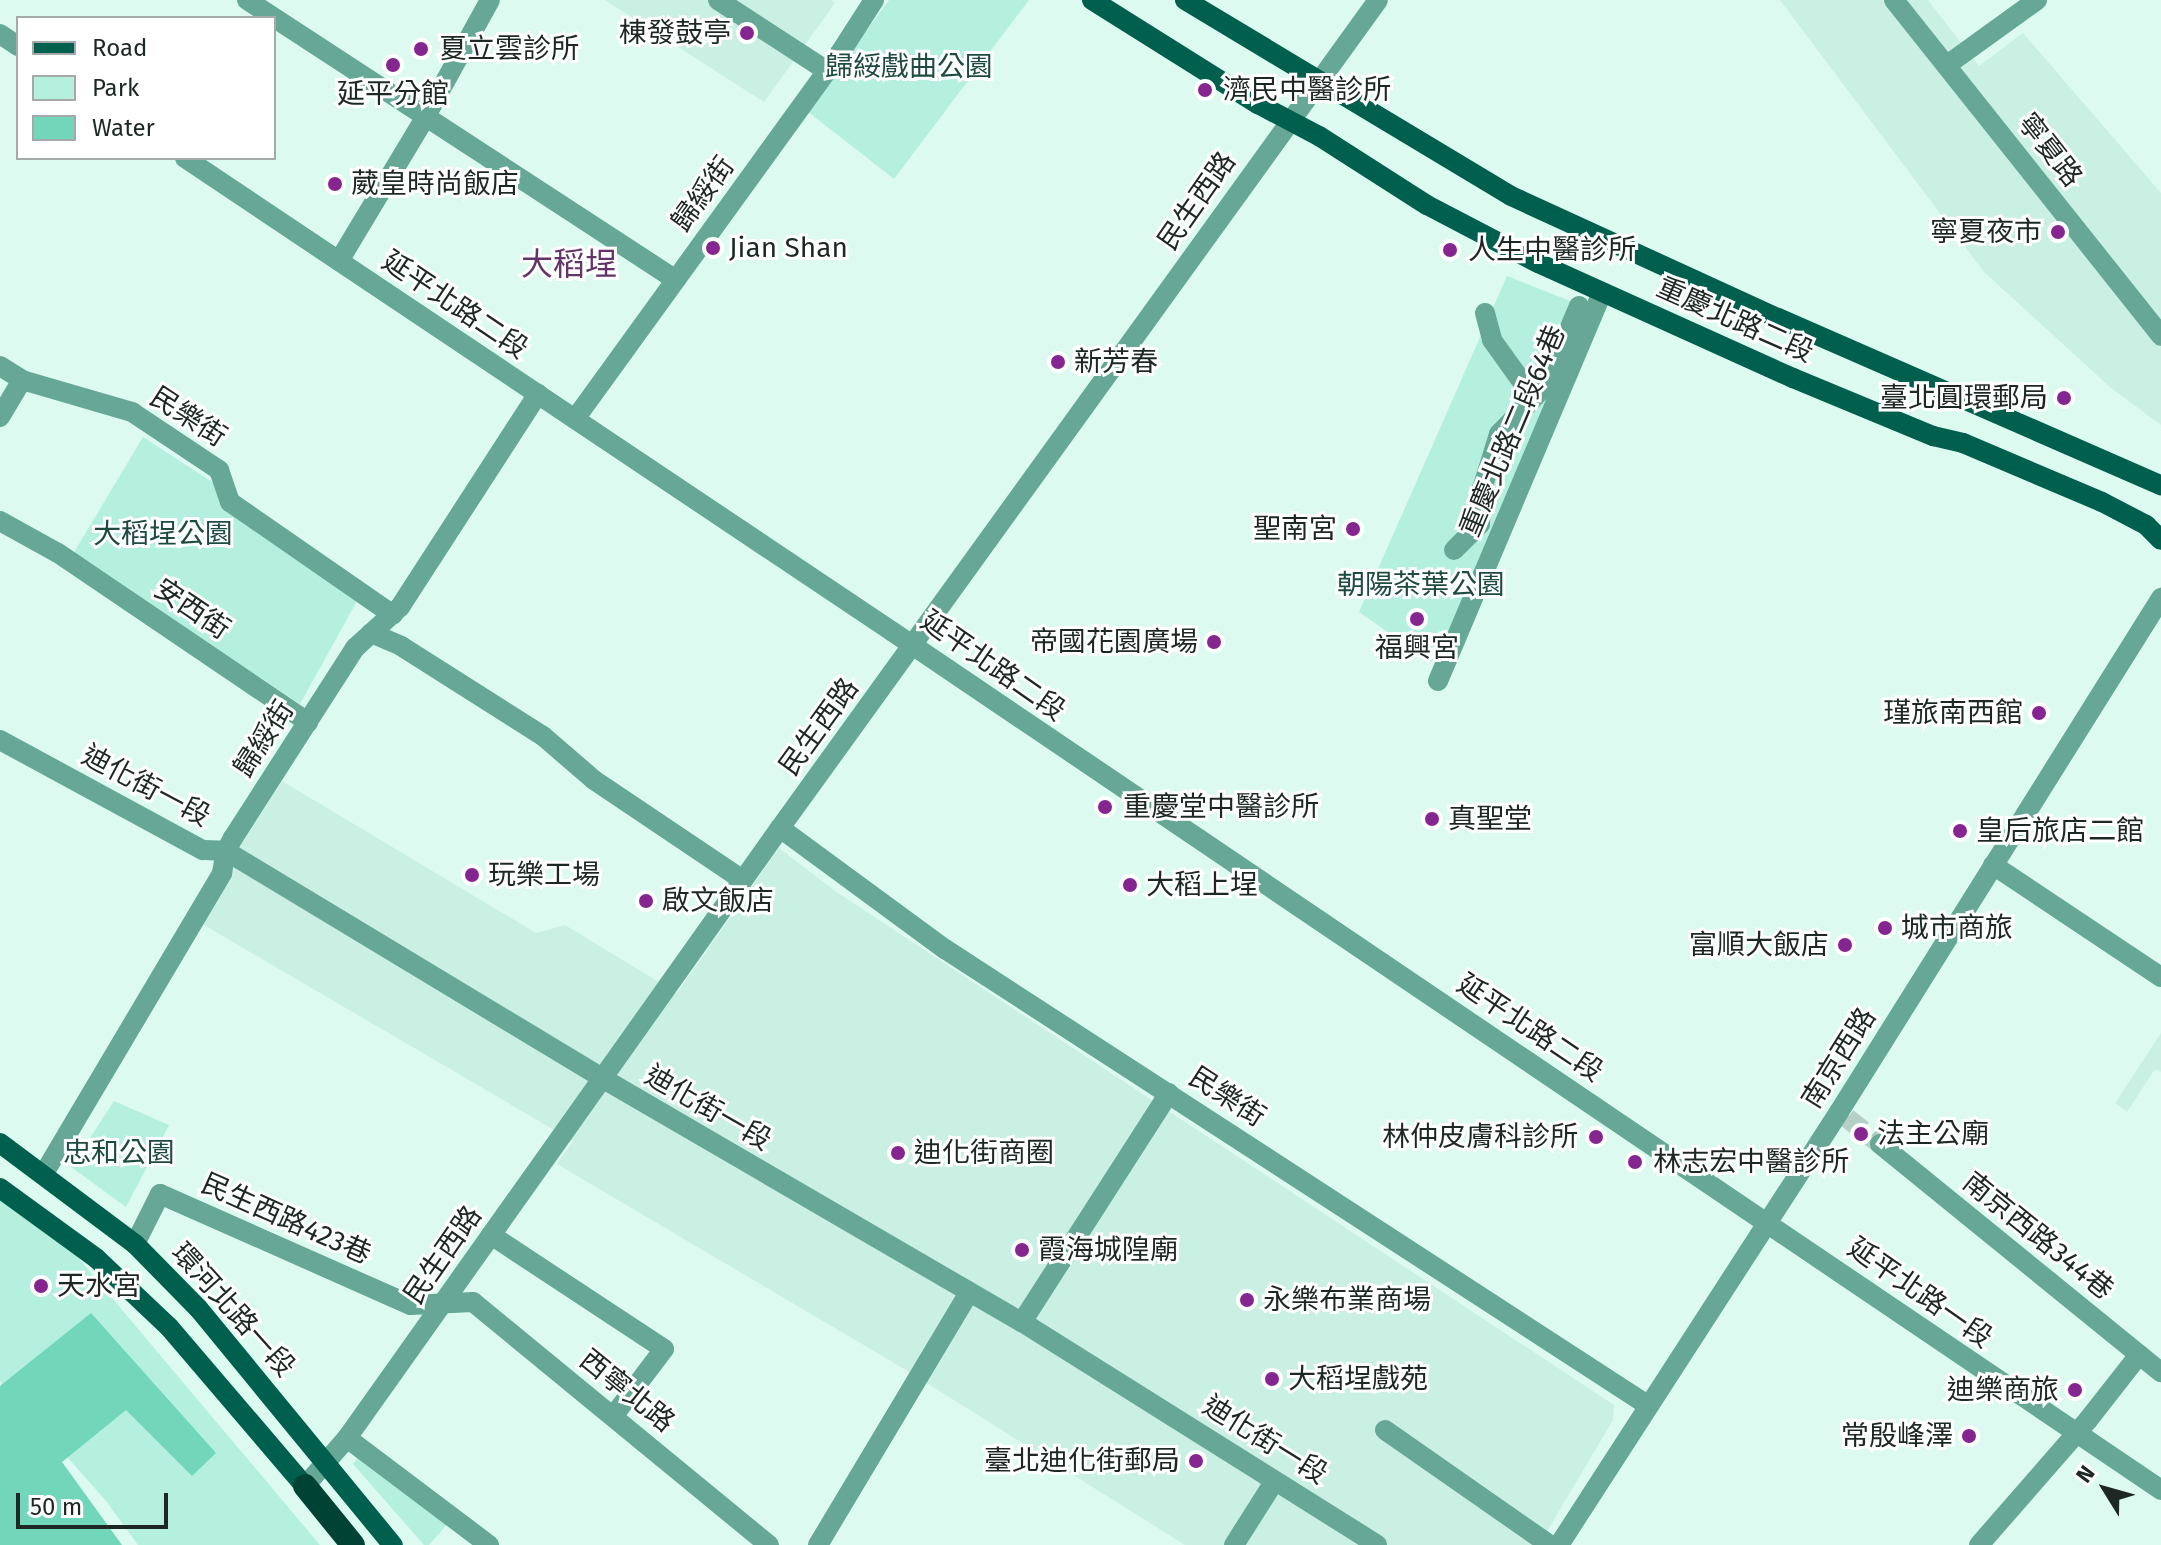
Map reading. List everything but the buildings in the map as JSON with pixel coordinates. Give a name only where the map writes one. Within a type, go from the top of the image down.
[{"type":"highway","points":[[305,1486],[353,1545]]},
{"type":"main road","name":"重慶北路二段","points":[[1092,0],[1427,205],[1538,263],[1807,384],[1933,436],[1963,443],[2102,502],[2146,525],[2161,540]]},
{"type":"main road","name":"重慶北路二段","points":[[1185,0],[1511,196],[1778,318],[2161,485]]},
{"type":"main road","name":"環河北路一段","points":[[0,1143],[135,1244],[198,1308],[393,1545]]},
{"type":"main road","points":[[0,1188],[96,1258],[169,1327],[305,1486]]},
{"type":"street","points":[[247,0],[272,16]]},
{"type":"street","points":[[339,261],[426,116],[490,0]]},
{"type":"street","points":[[718,0],[827,71]]},
{"type":"street","name":"歸綏街","points":[[575,419],[827,71],[874,0]]},
{"type":"street","name":"民生西路","points":[[305,1486],[347,1438],[780,828],[1378,0]]},
{"type":"street","name":"寧夏路","points":[[1894,0],[2161,336]]},
{"type":"street","points":[[1947,65],[2037,0]]},
{"type":"street","points":[[276,19],[676,280]]},
{"type":"street","name":"延平北路二段","points":[[188,160],[1768,1222]]},
{"type":"street","name":"重慶北路二段64巷","points":[[1438,681],[1602,292]]},
{"type":"street","points":[[1454,550],[1480,524],[1482,489],[1499,434],[1545,386],[1579,306]]},
{"type":"street","points":[[1485,313],[1492,340],[1533,397]]},
{"type":"street","name":"民樂街","points":[[0,366],[22,380],[132,412],[219,470],[230,502],[393,615]]},
{"type":"street","points":[[0,417],[22,380]]},
{"type":"street","name":"歸綏街","points":[[43,1175],[222,873],[226,851],[355,648],[393,615],[538,394]]},
{"type":"street","name":"安西街","points":[[0,521],[58,553],[308,722]]},
{"type":"street","name":"南京西路","points":[[1559,1545],[1768,1222],[1843,1115],[1993,865],[2161,598]]},
{"type":"street","points":[[371,633],[401,646],[543,736],[594,780],[743,880]]},
{"type":"street","name":"迪化街一段","points":[[0,740],[203,850],[226,851],[602,1078],[1022,1322],[1148,1398],[1274,1482],[1377,1545]]},
{"type":"street","name":"民樂街","points":[[780,828],[945,949],[1649,1406]]},
{"type":"street","points":[[1993,865],[2161,977]]},
{"type":"street","points":[[1022,1322],[1169,1093]]},
{"type":"street","name":"南京西路344巷","points":[[1880,1144],[2161,1372]]},
{"type":"street","name":"民生西路423巷","points":[[135,1244],[160,1194],[411,1305],[442,1304]]},
{"type":"street","name":"延平北路一段","points":[[1768,1222],[2161,1490]]},
{"type":"street","points":[[491,1235],[664,1349],[614,1415]]},
{"type":"street","points":[[818,1545],[969,1293]]},
{"type":"street","name":"西寧北路","points":[[442,1304],[473,1302],[769,1545]]},
{"type":"street","points":[[1979,1545],[2077,1434],[2139,1355]]},
{"type":"street","points":[[1385,1430],[1550,1545]]},
{"type":"street","points":[[347,1438],[451,1513],[489,1545]]},
{"type":"street","points":[[1234,1545],[1274,1482]]},
{"type":"shaded area","points":[[605,0],[831,0],[835,3],[764,102]]},
{"type":"shaded area","name":"寧夏夜市","points":[[1780,0],[1928,0],[1979,66],[2023,33],[2161,193],[2161,425],[2111,388],[1984,272]]},
{"type":"shaded area","name":"迪化街商圈","points":[[282,781],[536,933],[565,925],[677,993],[779,848],[835,891],[1614,1405],[1613,1420],[1539,1545],[1185,1545],[906,1370],[557,1164],[573,1141],[199,922],[234,867],[240,846]]},
{"type":"shaded area","points":[[2161,1033],[2161,1072],[2155,1069],[2127,1112],[2115,1103]]},
{"type":"green space","name":"歸綏戲曲公園","points":[[889,0],[1029,0],[894,179],[807,111]]},
{"type":"green space","name":"朝陽茶葉公園","points":[[1507,276],[1588,308],[1444,645],[1432,662],[1359,612]]},
{"type":"green space","name":"大稻埕公園","points":[[143,437],[217,485],[357,601],[300,704],[73,554]]},
{"type":"green space","name":"忠和公園","points":[[114,1101],[169,1125],[126,1207],[71,1167]]},
{"type":"green space","points":[[0,1190],[59,1235],[320,1545],[138,1545],[106,1501],[0,1381]]},
{"type":"green space","points":[[361,1454],[449,1522],[429,1545],[424,1545],[353,1464]]},
{"type":"water","points":[[91,1313],[216,1453],[192,1476],[126,1410],[62,1462],[122,1545],[0,1545],[0,1386]]},
{"type":"tunnel","points":[[1847,1118],[1880,1144]]},
{"type":"place","name":"棟發鼓亭","points":[[747,33]]},
{"type":"place","name":"夏立雲診所","points":[[421,49]]},
{"type":"place","name":"延平分館","points":[[393,65]]},
{"type":"place","name":"濟民中醫診所","points":[[1205,90]]},
{"type":"place","name":"葳皇時尚飯店","points":[[335,184]]},
{"type":"place","name":"寧夏夜市","points":[[2058,232]]},
{"type":"place","name":"Jian Shan","points":[[713,248]]},
{"type":"place","name":"人生中醫診所","points":[[1450,250]]},
{"type":"place","name":"新芳春","points":[[1058,362]]},
{"type":"place","name":"臺北圓環郵局","points":[[2064,398]]},
{"type":"place","name":"聖南宮","points":[[1353,529]]},
{"type":"place","name":"福興宮","points":[[1417,619]]},
{"type":"place","name":"帝國花園廣場","points":[[1214,642]]},
{"type":"place","name":"瑾旅南西館","points":[[2039,713]]},
{"type":"place","name":"重慶堂中醫診所","points":[[1105,807]]},
{"type":"place","name":"真聖堂","points":[[1432,819]]},
{"type":"place","name":"皇后旅店二館","points":[[1960,831]]},
{"type":"place","name":"玩樂工場","points":[[472,875]]},
{"type":"place","name":"大稻上埕","points":[[1130,885]]},
{"type":"place","name":"啟文飯店","points":[[646,901]]},
{"type":"place","name":"城市商旅","points":[[1885,928]]},
{"type":"place","name":"富順大飯店","points":[[1845,945]]},
{"type":"place","name":"法主公廟","points":[[1861,1134]]},
{"type":"place","name":"林仲皮膚科診所","points":[[1596,1137]]},
{"type":"place","name":"迪化街商圈","points":[[898,1153]]},
{"type":"place","name":"林志宏中醫診所","points":[[1635,1162]]},
{"type":"place","name":"霞海城隍廟","points":[[1022,1250]]},
{"type":"place","name":"天水宮","points":[[41,1286]]},
{"type":"place","name":"永樂布業商場","points":[[1247,1300]]},
{"type":"place","name":"大稻埕戲苑","points":[[1272,1379]]},
{"type":"place","name":"迪樂商旅","points":[[2075,1390]]},
{"type":"place","name":"常殷峰澤","points":[[1969,1436]]},
{"type":"place","name":"臺北迪化街郵局","points":[[1196,1461]]},
{"type":"district","name":"大稻埕","points":[[569,264]]}]
